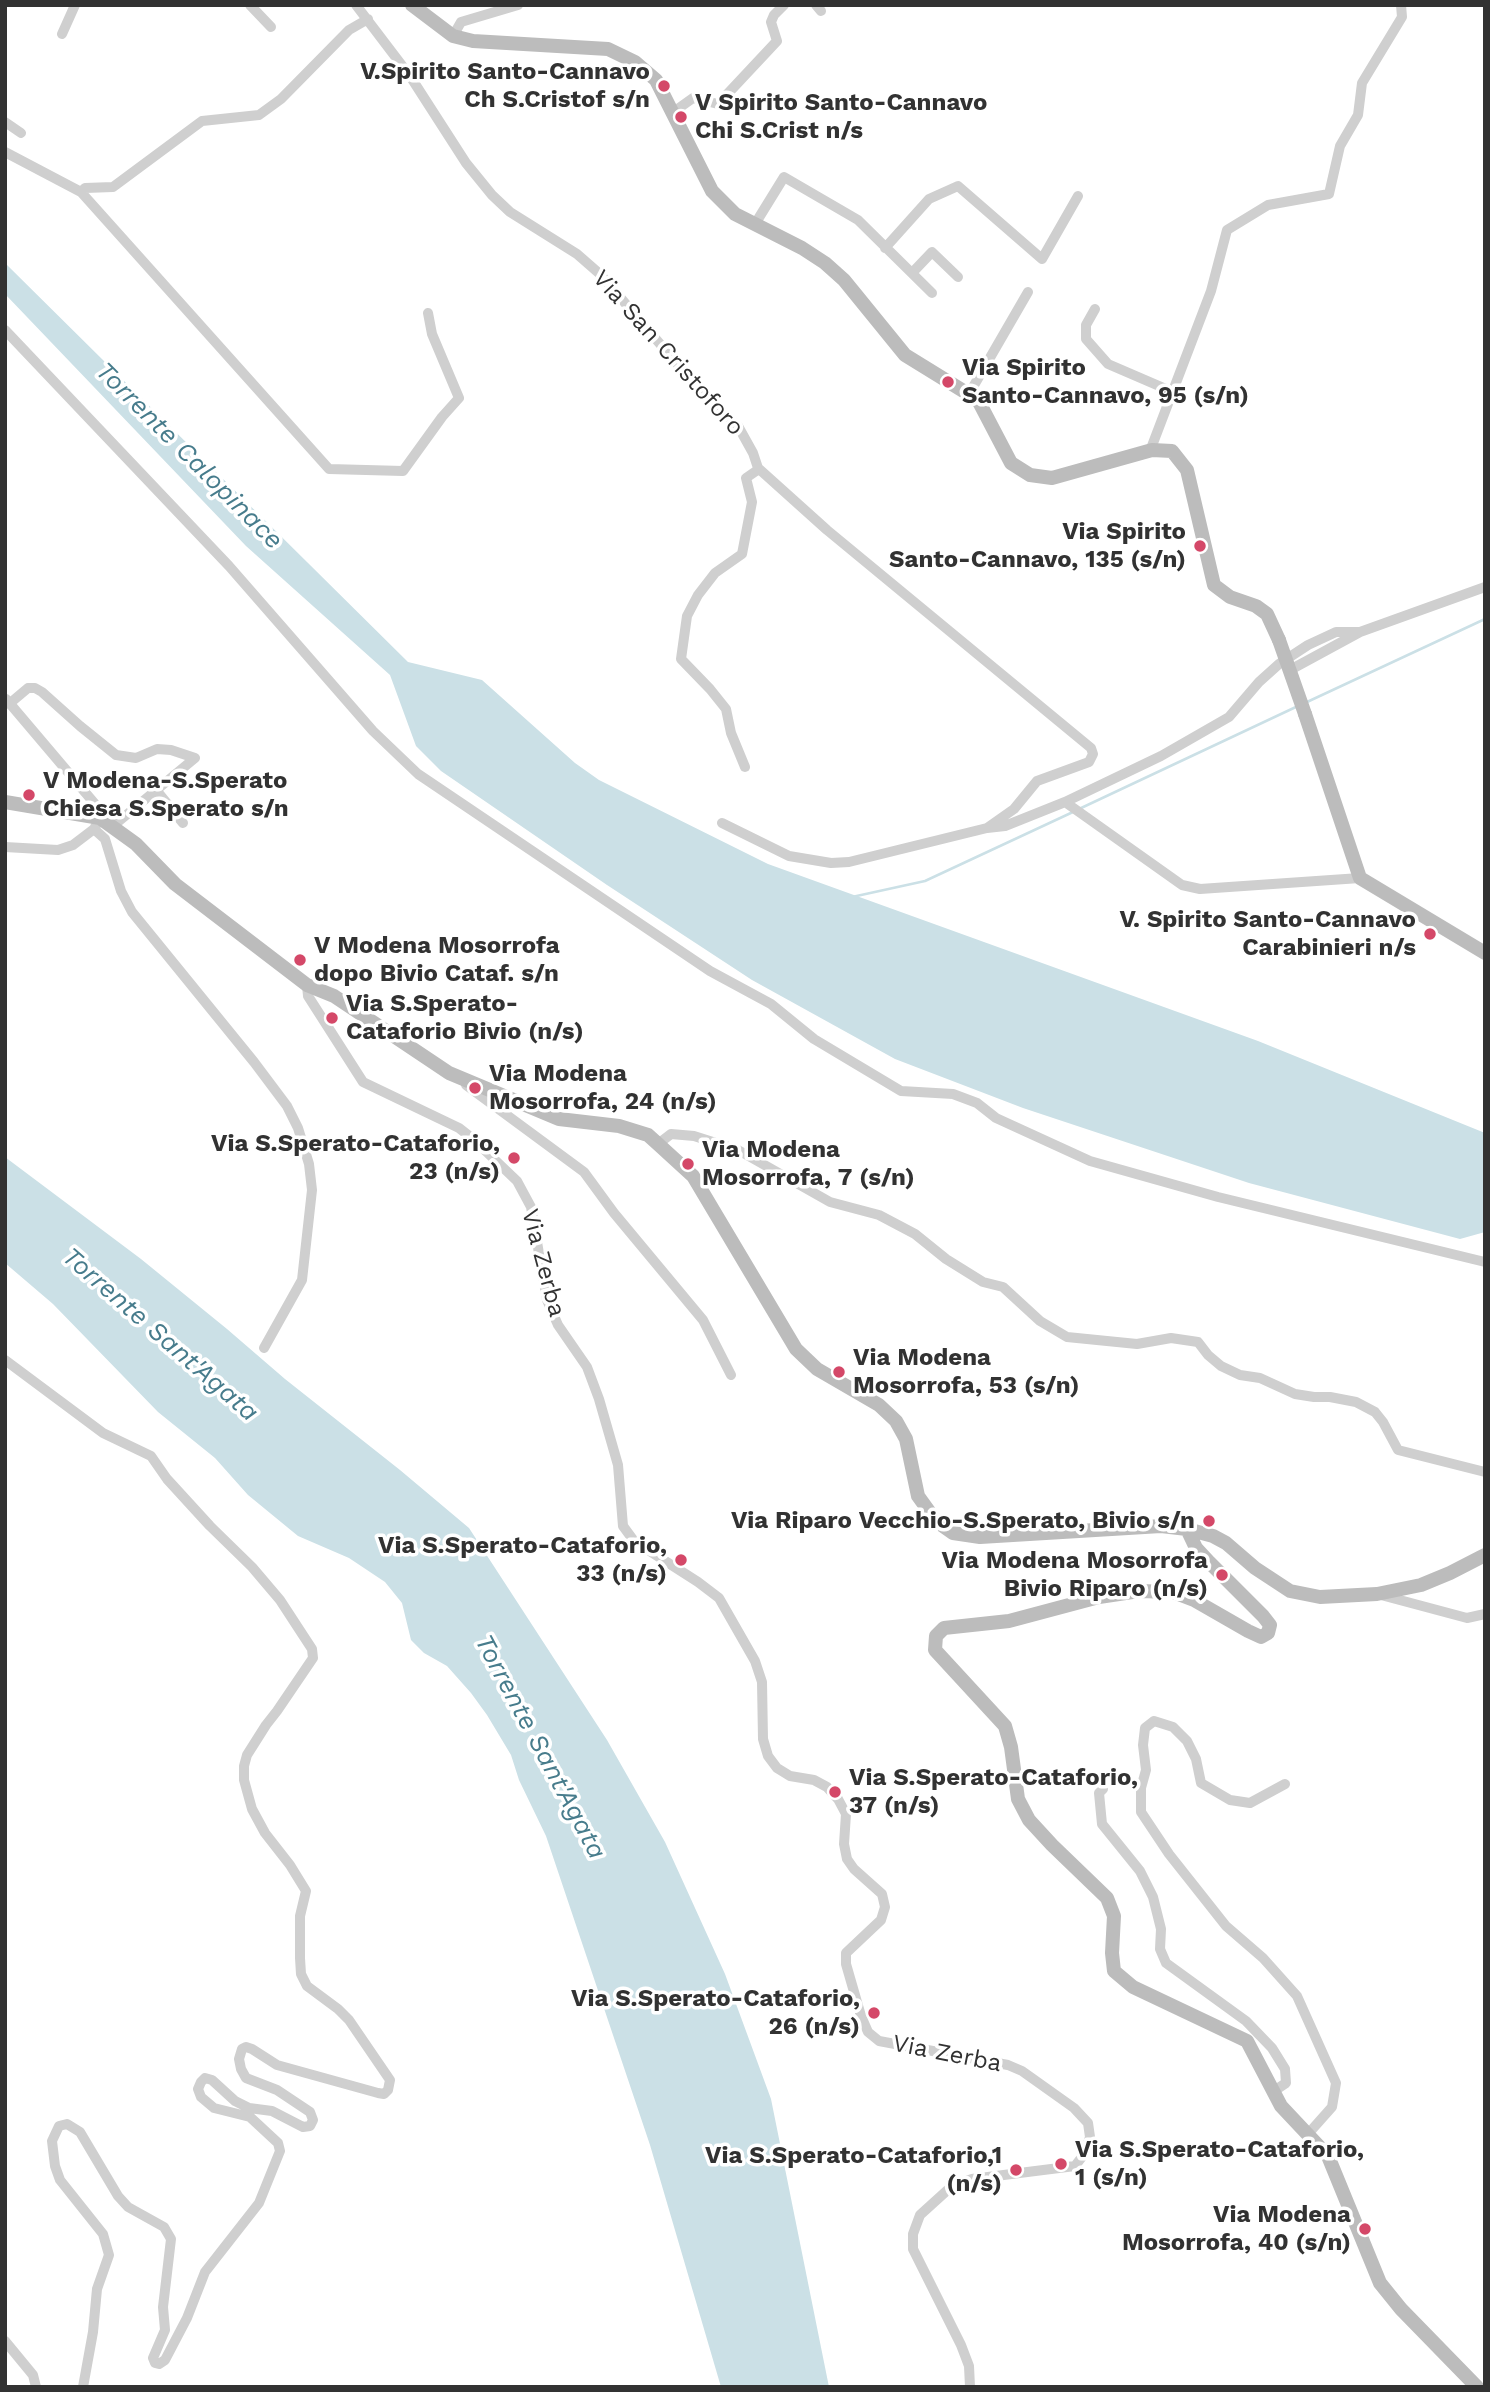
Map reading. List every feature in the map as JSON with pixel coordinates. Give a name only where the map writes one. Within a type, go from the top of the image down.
[{"type":"street","points":[[62,34],[75,5]]},
{"type":"street","points":[[250,5],[271,27]]},
{"type":"street","name":"Via San Cristoforo","points":[[356,5],[410,76],[466,163],[492,195],[510,212],[578,254],[601,275],[709,400],[738,426],[759,469],[866,562],[1091,748],[1093,754],[1089,762],[1037,781],[1014,809],[987,828]]},
{"type":"street","points":[[412,5],[453,36],[473,41],[608,49],[635,62],[656,80],[712,191],[735,214],[802,248],[825,263],[844,280],[905,355],[978,400],[1011,463],[1030,475],[1052,478],[1150,451],[1172,452],[1187,470],[1214,585],[1230,597],[1256,606],[1267,614],[1279,640],[1360,878]]},
{"type":"street","points":[[453,36],[461,22],[518,5]]},
{"type":"street","points":[[1150,451],[1211,291],[1227,230],[1268,205],[1329,194],[1340,146],[1358,116],[1363,83],[1402,17],[1401,5]]},
{"type":"street","points":[[672,113],[693,98],[718,104],[777,41],[771,22],[781,6]]},
{"type":"street","points":[[80,192],[85,188],[113,187],[202,121],[258,115],[281,99],[349,30],[368,19]]},
{"type":"street","points":[[5,122],[21,133]]},
{"type":"street","points":[[5,152],[80,192],[329,469],[403,471],[459,398],[432,334],[428,313]]},
{"type":"street","points":[[755,224],[784,177],[858,220],[932,293]]},
{"type":"street","points":[[885,248],[929,199],[958,186],[1042,259],[1078,196]]},
{"type":"street","points":[[912,273],[932,252],[958,277]]},
{"type":"street","points":[[969,394],[1028,292]]},
{"type":"street","points":[[1095,309],[1086,325],[1086,339],[1108,364],[1173,392]]},
{"type":"street","points":[[5,330],[229,566],[373,731],[418,774],[710,971],[771,1004],[814,1039],[901,1091],[953,1094],[977,1103],[996,1118],[1090,1161],[1218,1197],[1485,1262]]},
{"type":"street","points":[[745,767],[731,733],[726,709],[681,659],[687,616],[698,595],[715,573],[742,554],[752,502],[746,478],[759,469]]},
{"type":"street","points":[[1290,670],[1360,632],[1485,587]]},
{"type":"street","points":[[722,823],[789,856],[831,863],[849,862],[1005,826],[1069,803],[1161,756],[1229,717],[1259,682],[1279,664],[1308,645],[1336,632],[1360,632]]},
{"type":"street","points":[[5,847],[58,850],[73,845],[102,824],[156,790],[195,758],[172,750],[157,749],[136,758],[116,755],[35,688],[29,688],[7,701],[95,804],[102,824],[121,891],[132,912],[246,1052],[287,1107],[298,1128],[309,1164],[313,1190],[302,1280],[264,1348]]},
{"type":"street","points":[[156,790],[183,822]]},
{"type":"street","points":[[5,802],[102,824],[136,844],[175,884],[307,985],[334,996],[450,1074],[584,1172],[614,1213],[703,1320],[731,1375]]},
{"type":"street","points":[[1069,803],[1182,885],[1199,889],[1360,878],[1485,953]]},
{"type":"street","name":"Via Zerba","points":[[307,985],[308,996],[363,1082],[459,1128],[517,1181],[531,1207],[547,1300],[558,1325],[587,1367],[599,1399],[618,1465],[623,1526],[634,1541],[719,1598],[755,1661],[761,1682],[763,1740],[768,1756],[783,1772],[790,1776],[814,1780],[827,1787],[838,1799],[846,1814],[844,1844],[847,1859],[854,1869],[882,1894],[885,1907],[881,1920],[846,1953],[846,1964],[868,2032],[879,2040],[986,2060],[1022,2071],[1074,2108],[1088,2123],[1090,2137],[1085,2153],[1075,2166],[972,2179],[952,2186],[920,2215],[913,2234],[914,2249],[961,2345],[969,2367],[970,2387]]},
{"type":"street","points":[[450,1074],[559,1119],[619,1126],[648,1135],[658,1143],[693,1176],[796,1349],[817,1370],[879,1405],[896,1421],[906,1439],[918,1496],[936,1521],[953,1533],[980,1537],[1161,1526],[1187,1528],[1226,1543],[1255,1568],[1290,1591],[1320,1597],[1377,1594],[1421,1585],[1485,1555]]},
{"type":"street","points":[[658,1143],[671,1134],[694,1136],[738,1150],[830,1202],[879,1215],[915,1234],[946,1259],[983,1282],[1003,1287],[1040,1321],[1067,1337],[1137,1344],[1171,1338],[1198,1342],[1221,1366],[1240,1375],[1260,1378],[1295,1394],[1356,1402],[1375,1412],[1398,1450],[1485,1472]]},
{"type":"street","points":[[5,1360],[103,1433],[151,1456],[167,1479],[280,1600],[312,1650],[313,1658],[247,1755],[244,1780],[252,1809],[265,1833],[306,1891],[300,1916],[301,1975],[307,1986],[349,2020],[390,2080],[388,2090],[384,2094],[378,2093],[276,2065],[251,2049],[242,2049],[239,2059],[246,2078],[277,2090],[310,2112],[313,2120],[310,2126],[303,2127],[272,2111],[249,2108],[235,2101],[212,2080],[205,2078],[201,2082],[198,2089],[201,2097],[214,2108],[250,2117],[278,2143],[280,2151],[259,2203],[205,2272],[187,2318],[165,2360],[159,2364],[155,2363],[153,2358],[165,2330],[163,2307],[171,2239],[163,2227],[128,2207],[118,2196],[79,2132],[67,2124],[59,2126],[52,2141],[60,2180],[103,2234],[109,2255],[97,2289],[93,2332],[83,2387]]},
{"type":"street","points":[[1187,1528],[1196,1548],[1270,1625],[1268,1633],[1261,1637],[1174,1592],[1139,1591],[1099,1597],[1009,1622],[944,1628],[936,1636],[935,1650],[1005,1726],[1011,1747],[1018,1799],[1029,1820],[1107,1898],[1114,1916],[1114,1970],[1133,1987],[1247,2041],[1281,2106],[1328,2155],[1380,2283],[1401,2309],[1477,2387]]},
{"type":"street","points":[[1377,1594],[1467,1618],[1485,1614]]},
{"type":"street","points":[[1285,1784],[1250,1803],[1230,1800],[1201,1783],[1196,1759],[1187,1741],[1173,1727],[1154,1721],[1145,1728],[1143,1745],[1146,1770],[1141,1788],[1142,1812],[1177,1865],[1226,1926],[1264,1958],[1297,1996],[1336,2083],[1332,2107],[1308,2134]]},
{"type":"street","points":[[1104,1789],[1100,1793],[1102,1824],[1140,1871],[1153,1897],[1161,1929],[1160,1950],[1166,1963],[1246,2021],[1272,2048],[1285,2069],[1286,2083],[1274,2091]]},
{"type":"street","points":[[5,2341],[33,2375],[36,2387]]},
{"type":"water","name":"Torrente Calopinace","points":[[5,263],[408,662],[482,680],[575,763],[599,780],[768,864],[1258,1041],[1485,1133],[1485,1232],[1460,1239],[1249,1183],[1023,1108],[895,1059],[752,980],[441,771],[416,746],[390,675],[246,546],[5,294]]},
{"type":"water","name":"Torrente Sant'Agata","points":[[5,1157],[141,1259],[469,1528],[607,1740],[665,1842],[725,1974],[771,2099],[829,2387],[721,2387],[650,2145],[546,1836],[519,1780],[511,1755],[487,1715],[447,1666],[424,1653],[411,1640],[402,1603],[385,1582],[349,1558],[298,1536],[248,1495],[215,1458],[158,1412],[53,1304],[5,1263]]},
{"type":"waterway","points":[[1307,702],[1485,619]]},
{"type":"waterway","points":[[1079,809],[1298,706]]},
{"type":"waterway","points":[[852,897],[925,881],[1073,812]]},
{"type":"place","name":"V.Spirito Santo-Cannavo Ch S.Cristof s/n","points":[[664,86]]},
{"type":"place","name":"V Spirito Santo-Cannavo Chi S.Crist n/s","points":[[681,117]]},
{"type":"place","name":"Via Spirito Santo-Cannavo, 95 (s/n)","points":[[948,382]]},
{"type":"place","name":"Via Spirito Santo-Cannavo, 135 (s/n)","points":[[1200,546]]},
{"type":"place","name":"V Modena-S.Sperato Chiesa S.Sperato s/n","points":[[29,795]]},
{"type":"place","name":"V. Spirito Santo-Cannavo Carabinieri n/s","points":[[1430,934]]},
{"type":"place","name":"V Modena Mosorrofa dopo Bivio Cataf. s/n","points":[[300,960]]},
{"type":"place","name":"Via S.Sperato- Cataforio Bivio (n/s)","points":[[332,1018]]},
{"type":"place","name":"Via Modena Mosorrofa, 24 (n/s)","points":[[475,1088]]},
{"type":"place","name":"Via S.Sperato-Cataforio, 23 (n/s)","points":[[514,1158]]},
{"type":"place","name":"Via Modena Mosorrofa, 7 (s/n)","points":[[688,1164]]},
{"type":"place","name":"Via Modena Mosorrofa, 53 (s/n)","points":[[839,1372]]},
{"type":"place","name":"Via Riparo Vecchio-S.Sperato, Bivio s/n","points":[[1209,1521]]},
{"type":"place","name":"Via S.Sperato-Cataforio, 33 (n/s)","points":[[681,1560]]},
{"type":"place","name":"Via Modena Mosorrofa Bivio Riparo (n/s)","points":[[1222,1575]]},
{"type":"place","name":"Via S.Sperato-Cataforio, 37 (n/s)","points":[[835,1792]]},
{"type":"place","name":"Via S.Sperato-Cataforio, 26 (n/s)","points":[[874,2013]]},
{"type":"place","name":"Via S.Sperato-Cataforio, 1 (s/n)","points":[[1061,2164]]},
{"type":"place","name":"Via S.Sperato-Cataforio,1 (n/s)","points":[[1016,2170]]},
{"type":"place","name":"Via Modena Mosorrofa, 40 (s/n)","points":[[1365,2229]]}]
